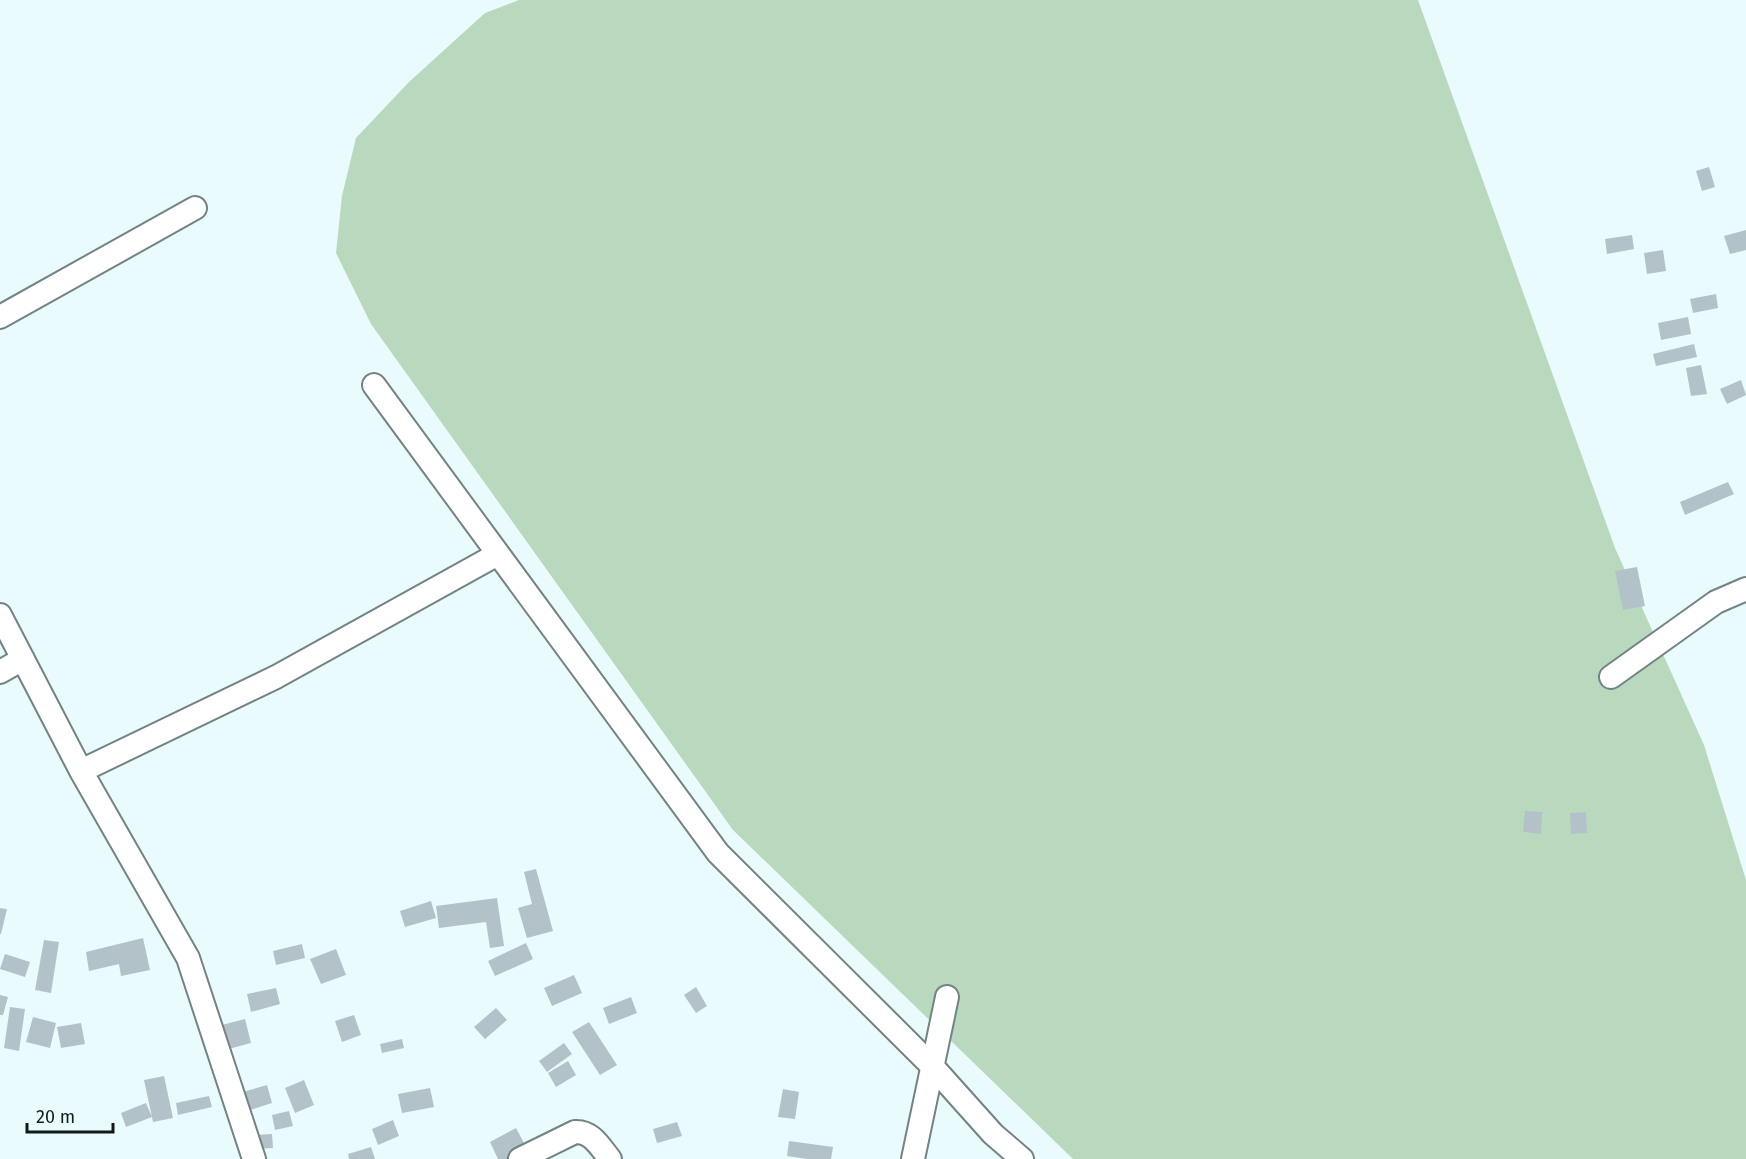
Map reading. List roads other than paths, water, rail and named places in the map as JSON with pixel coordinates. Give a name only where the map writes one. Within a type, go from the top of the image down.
[{"type":"street","points":[[0,317],[195,208]]},
{"type":"street","points":[[374,385],[718,853],[933,1067],[993,1134],[1022,1159]]},
{"type":"street","points":[[81,771],[276,676],[498,554]]},
{"type":"street","points":[[1611,677],[1716,602],[1746,589]]},
{"type":"street","points":[[0,615],[81,771],[188,958],[254,1159]]},
{"type":"street","points":[[0,672],[23,659]]},
{"type":"street","points":[[913,1159],[947,997]]},
{"type":"street","points":[[520,1159],[575,1132],[582,1131],[589,1134],[610,1159]]}]
